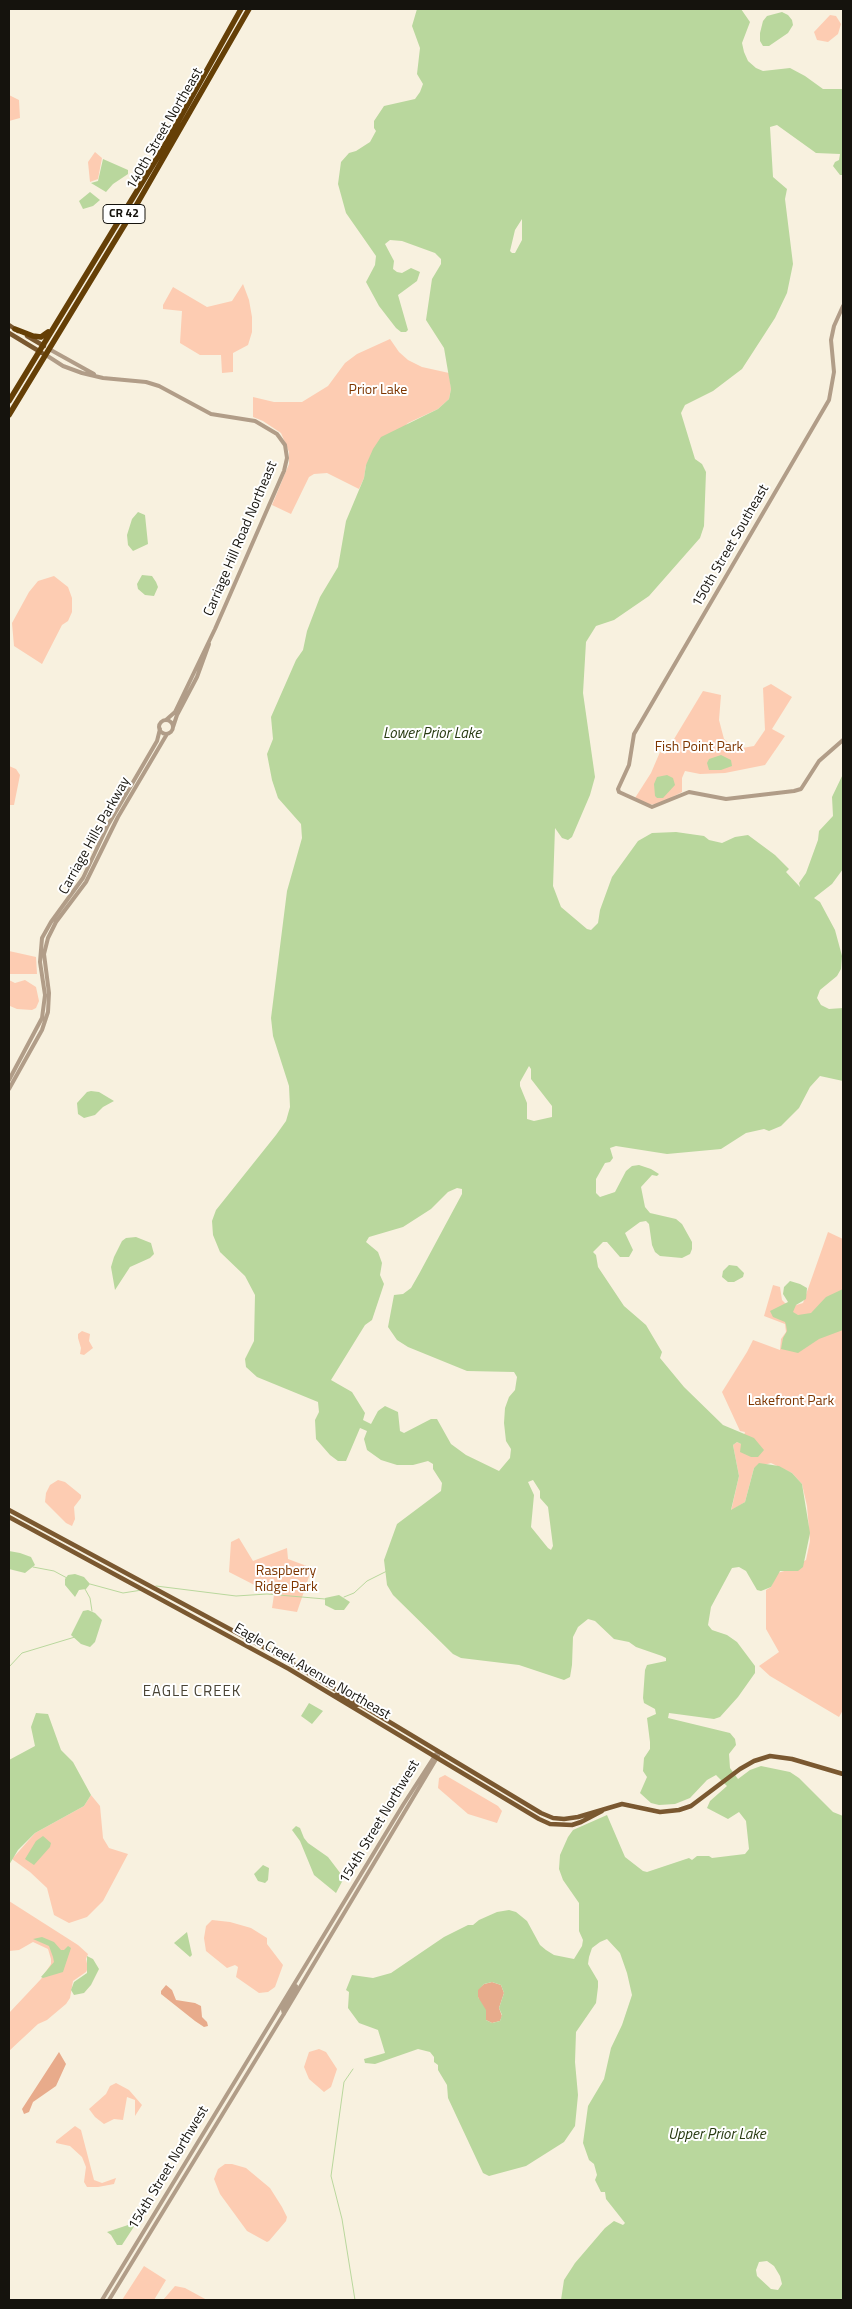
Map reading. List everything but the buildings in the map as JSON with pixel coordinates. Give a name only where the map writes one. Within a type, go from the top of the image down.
[{"type":"highway","name":"140th Street Northeast","points":[[9,401],[136,192],[242,9]]},
{"type":"highway","name":"140th Street Northeast","points":[[9,415],[133,211],[249,9]]},
{"type":"highway","points":[[15,329],[41,337],[47,333],[60,316]]},
{"type":"main road","points":[[9,325],[47,352]]},
{"type":"main road","points":[[9,333],[41,348]]},
{"type":"main road","name":"Eagle Creek Avenue Northeast","points":[[9,1510],[278,1655],[541,1813],[553,1818],[564,1820],[631,1804],[660,1812],[680,1810],[691,1806],[740,1769],[754,1761],[770,1756],[792,1759],[843,1774]]},
{"type":"main road","name":"Eagle Creek Avenue Northeast","points":[[9,1517],[254,1649],[532,1816],[550,1824],[563,1825],[581,1822],[604,1810]]},
{"type":"main road","points":[[328,1692],[356,1705],[360,1704]]},
{"type":"street","name":"150th Street Southeast","points":[[843,306],[834,326],[831,340],[834,372],[829,400],[634,734],[629,765],[618,784],[618,792],[652,807],[689,792],[726,799],[794,791],[801,788],[819,761],[843,740]]},
{"type":"street","name":"Carriage Hill Road Northeast","points":[[47,352],[63,366],[103,378],[146,382],[159,386],[204,411],[255,421],[273,431],[285,445],[287,458],[284,471],[210,642],[197,677],[177,715],[173,727],[167,734]]},
{"type":"street","name":"Carriage Hill Road Northeast","points":[[160,729],[160,724],[175,712],[210,642]]},
{"type":"street","points":[[166,720],[172,723],[173,727]]},
{"type":"street","points":[[160,729],[167,734]]},
{"type":"street","name":"Carriage Hills Parkway","points":[[9,1080],[42,1018],[45,995],[40,962],[42,938],[51,922],[83,878],[108,825],[157,741],[160,729]]},
{"type":"street","name":"Carriage Hills Parkway","points":[[9,1089],[42,1030],[48,1012],[49,993],[44,958],[48,938],[56,922],[86,882],[118,817],[162,738],[167,734]]},
{"type":"street","name":"154th Street Northwest","points":[[102,2300],[300,1975],[439,1752]]},
{"type":"street","name":"154th Street Northwest","points":[[109,2300],[284,2014],[435,1758]]},
{"type":"street","points":[[284,2014],[282,2010],[300,1975]]},
{"type":"green space","points":[[830,15],[836,16],[841,24],[838,34],[828,42],[817,40],[814,32]]},
{"type":"green space","points":[[9,95],[19,100],[20,118],[9,121]]},
{"type":"green space","points":[[95,152],[102,158],[98,179],[90,182],[88,162]]},
{"type":"green space","points":[[243,284],[249,300],[252,332],[248,345],[233,353],[233,372],[222,373],[221,355],[200,355],[180,343],[182,311],[163,309],[163,305],[173,287],[207,307],[232,301]]},
{"type":"green space","name":"Prior Lake","points":[[390,339],[399,352],[408,360],[422,367],[449,373],[451,389],[449,399],[438,409],[408,423],[366,465],[364,478],[359,489],[327,473],[314,474],[309,477],[291,514],[272,505],[289,464],[289,452],[281,433],[253,417],[253,397],[274,402],[302,402],[328,386],[345,363],[357,354]]},
{"type":"green space","points":[[54,576],[68,587],[72,598],[72,612],[68,621],[62,625],[42,664],[14,646],[12,623],[29,592],[38,581]]},
{"type":"green space","name":"Fish Point Park","points":[[771,684],[792,697],[772,729],[785,736],[765,765],[725,773],[700,774],[685,771],[682,778],[682,792],[657,805],[647,804],[635,798],[651,773],[660,752],[665,754],[703,691],[721,695],[719,720],[724,739],[736,749],[754,746],[765,730],[763,688]]},
{"type":"green space","points":[[9,766],[16,769],[20,775],[14,805],[9,805]]},
{"type":"green space","points":[[9,951],[36,957],[37,974],[9,974]]},
{"type":"green space","points":[[9,980],[15,983],[25,980],[36,987],[39,1001],[36,1008],[32,1010],[17,1009],[10,1006]]},
{"type":"green space","name":"Lakefront Park","points":[[828,1232],[843,1239],[843,1710],[839,1717],[770,1676],[759,1666],[779,1652],[766,1629],[766,1590],[771,1587],[777,1573],[788,1570],[806,1560],[810,1541],[807,1506],[802,1484],[792,1473],[771,1463],[754,1468],[745,1502],[731,1511],[739,1476],[733,1445],[737,1442],[741,1444],[745,1432],[740,1431],[722,1392],[753,1340],[780,1350],[781,1339],[786,1332],[785,1324],[764,1316],[773,1285],[780,1287],[782,1300],[785,1303],[793,1306],[803,1303]]},
{"type":"green space","points":[[82,1331],[90,1334],[89,1341],[93,1348],[84,1355],[80,1354],[81,1348],[78,1338],[78,1334]]},
{"type":"green space","points":[[58,1480],[65,1482],[81,1495],[81,1498],[74,1507],[75,1519],[72,1526],[66,1523],[45,1502],[46,1493],[50,1485]]},
{"type":"green space","name":"Raspberry Ridge Park","points":[[239,1538],[253,1561],[287,1548],[288,1559],[312,1568],[297,1612],[272,1608],[274,1595],[229,1572],[231,1542]]},
{"type":"green space","points":[[445,1775],[498,1806],[502,1811],[497,1823],[468,1814],[438,1788],[439,1778]]},
{"type":"green space","points":[[91,1795],[100,1806],[103,1838],[109,1848],[128,1854],[103,1901],[87,1917],[69,1923],[54,1915],[47,1888],[12,1859],[35,1833],[84,1806]]},
{"type":"green space","points":[[9,1901],[78,1945],[88,1954],[86,1959],[88,1968],[86,1972],[73,1981],[70,1998],[66,2004],[47,2020],[38,2024],[9,2051],[9,2013],[41,1979],[51,1964],[51,1959],[48,1949],[33,1942],[19,1950],[9,1951]]},
{"type":"green space","points":[[212,1920],[230,1922],[251,1928],[267,1938],[267,1944],[283,1965],[275,1987],[268,1992],[259,1993],[236,1977],[238,1967],[235,1965],[227,1968],[206,1951],[204,1938],[206,1926]]},
{"type":"green space","points":[[319,2049],[326,2052],[337,2069],[331,2087],[324,2092],[309,2079],[304,2067],[309,2052]]},
{"type":"green space","points":[[116,2083],[129,2090],[142,2105],[135,2116],[135,2100],[127,2097],[123,2120],[114,2119],[104,2124],[89,2109],[106,2094],[110,2086]]},
{"type":"green space","points":[[75,2126],[81,2130],[94,2180],[102,2183],[116,2178],[114,2184],[87,2187],[84,2182],[86,2167],[82,2157],[70,2146],[56,2143]]},
{"type":"green space","points":[[225,2164],[246,2168],[270,2188],[282,2207],[287,2217],[286,2221],[269,2241],[267,2242],[247,2231],[220,2194],[214,2179],[218,2169]]},
{"type":"green space","points":[[144,2266],[166,2280],[154,2300],[122,2300]]},
{"type":"green space","points":[[175,2286],[185,2288],[207,2300],[163,2300]]},
{"type":"shaded area","points":[[492,1982],[501,1985],[504,1993],[499,2008],[502,2016],[500,2021],[492,2023],[486,2020],[478,1997],[478,1989],[484,1984]]},
{"type":"shaded area","points":[[166,1985],[172,1990],[176,2000],[195,2003],[201,2006],[202,2017],[208,2026],[204,2027],[195,2021],[161,1994]]},
{"type":"shaded area","points":[[59,2052],[66,2064],[56,2086],[33,2102],[29,2112],[24,2114],[22,2109]]},
{"type":"water","name":"Lower Prior Lake","points":[[417,9],[741,9],[750,22],[742,43],[744,52],[748,61],[756,68],[763,71],[790,68],[823,89],[843,89],[843,175],[840,175],[833,166],[839,160],[840,154],[816,153],[777,125],[770,127],[773,177],[787,189],[785,199],[793,264],[787,293],[775,318],[742,369],[713,391],[685,405],[681,413],[695,459],[702,464],[706,472],[704,526],[700,538],[649,596],[614,620],[596,626],[586,642],[583,693],[595,777],[590,795],[572,837],[568,840],[562,838],[555,828],[553,886],[561,907],[587,929],[591,930],[598,923],[600,910],[612,877],[638,841],[652,833],[676,832],[704,836],[709,840],[722,843],[735,837],[748,835],[775,855],[789,869],[786,872],[800,887],[799,883],[806,873],[818,840],[819,831],[833,816],[832,797],[843,774],[843,869],[832,884],[814,898],[820,902],[835,930],[842,956],[841,969],[837,976],[820,990],[817,998],[821,1005],[829,1009],[843,1008],[843,1081],[820,1076],[810,1087],[799,1108],[781,1126],[769,1131],[764,1129],[746,1133],[721,1149],[667,1154],[616,1146],[610,1148],[613,1158],[610,1162],[605,1163],[596,1179],[596,1193],[600,1197],[615,1192],[626,1171],[632,1166],[639,1165],[651,1169],[659,1174],[657,1176],[652,1175],[641,1187],[645,1207],[650,1213],[676,1219],[682,1224],[692,1242],[692,1249],[690,1254],[682,1258],[660,1256],[655,1252],[652,1245],[649,1224],[646,1221],[640,1222],[625,1233],[633,1250],[629,1257],[620,1257],[607,1242],[603,1242],[593,1252],[596,1255],[598,1267],[624,1306],[646,1325],[662,1352],[660,1358],[684,1387],[723,1425],[754,1438],[764,1450],[758,1457],[751,1457],[740,1452],[741,1444],[737,1442],[733,1445],[739,1476],[731,1510],[745,1502],[754,1468],[759,1463],[779,1466],[792,1473],[802,1484],[810,1533],[803,1567],[798,1571],[780,1571],[771,1587],[761,1591],[757,1590],[746,1571],[739,1567],[732,1568],[711,1607],[708,1625],[712,1630],[727,1635],[737,1642],[755,1666],[755,1673],[738,1697],[720,1717],[714,1719],[669,1713],[668,1718],[730,1733],[735,1739],[736,1745],[729,1754],[730,1768],[738,1779],[750,1770],[761,1766],[790,1772],[799,1778],[833,1812],[843,1816],[843,2300],[561,2300],[564,2280],[575,2263],[605,2228],[614,2221],[623,2225],[625,2223],[606,2199],[605,2192],[601,2192],[595,2180],[597,2175],[594,2164],[589,2160],[583,2143],[588,2106],[604,2079],[611,2048],[622,2025],[632,1995],[620,1953],[607,1939],[592,1948],[589,1957],[588,1964],[598,1981],[596,2003],[576,2032],[575,2062],[578,2095],[575,2126],[564,2142],[526,2166],[489,2176],[483,2173],[448,2098],[447,2085],[430,2052],[418,2049],[375,2064],[365,2063],[364,2059],[385,2053],[378,2030],[359,2023],[348,2008],[349,1992],[346,1990],[352,1975],[373,1978],[391,1973],[444,1937],[468,1925],[473,1925],[479,1920],[497,1912],[509,1910],[516,1912],[527,1921],[540,1945],[546,1950],[554,1955],[574,1959],[582,1946],[583,1940],[579,1931],[579,1903],[563,1880],[559,1869],[560,1855],[573,1830],[607,1815],[625,1857],[647,1872],[689,1858],[692,1860],[697,1856],[709,1856],[712,1858],[745,1854],[749,1849],[746,1821],[739,1812],[728,1819],[707,1808],[710,1801],[727,1786],[716,1775],[707,1780],[690,1798],[675,1804],[659,1805],[651,1803],[640,1793],[647,1777],[643,1771],[644,1758],[650,1749],[647,1718],[656,1714],[655,1709],[644,1703],[645,1670],[647,1665],[666,1661],[666,1658],[636,1647],[629,1642],[614,1639],[595,1621],[588,1619],[578,1627],[573,1637],[570,1677],[564,1680],[519,1665],[461,1658],[453,1654],[393,1595],[387,1585],[384,1560],[397,1524],[441,1491],[442,1483],[433,1469],[433,1464],[428,1461],[413,1465],[397,1465],[381,1460],[367,1450],[364,1439],[367,1431],[360,1428],[346,1461],[338,1461],[330,1455],[316,1439],[315,1420],[319,1412],[318,1402],[257,1377],[246,1367],[245,1359],[254,1341],[255,1295],[245,1276],[220,1252],[213,1235],[212,1221],[216,1210],[276,1135],[286,1121],[290,1107],[289,1086],[273,1036],[271,1018],[287,891],[302,838],[301,824],[278,798],[272,780],[267,754],[273,739],[271,717],[296,660],[303,650],[307,631],[320,597],[338,567],[346,521],[364,478],[366,465],[373,449],[381,437],[438,409],[449,399],[451,389],[444,348],[426,320],[432,279],[441,264],[441,259],[435,253],[402,241],[390,240],[385,244],[394,261],[393,269],[402,273],[411,268],[420,272],[417,281],[398,295],[408,330],[401,332],[379,306],[366,282],[375,265],[376,256],[346,213],[338,184],[341,162],[349,153],[370,142],[376,131],[374,121],[384,106],[415,99],[420,92],[423,84],[417,74],[420,48],[412,26]],"holes":[[[522,219],[522,240],[515,253],[512,253],[510,251],[515,230]],[[529,1066],[531,1069],[531,1079],[552,1106],[552,1117],[534,1121],[527,1119],[527,1103],[520,1082]],[[457,1188],[462,1189],[462,1194],[411,1288],[403,1294],[394,1295],[388,1327],[397,1340],[408,1347],[467,1371],[514,1372],[517,1377],[515,1390],[509,1397],[505,1408],[504,1423],[506,1441],[511,1449],[510,1458],[499,1471],[466,1455],[451,1444],[437,1419],[431,1419],[404,1433],[400,1431],[398,1412],[385,1406],[378,1411],[371,1424],[363,1420],[365,1413],[352,1392],[331,1380],[365,1325],[372,1320],[384,1284],[380,1275],[382,1263],[378,1252],[366,1242],[369,1237],[403,1227],[431,1209],[448,1192]],[[533,1480],[540,1491],[540,1498],[548,1507],[553,1546],[551,1550],[531,1527],[534,1495],[528,1482]],[[492,1982],[501,1985],[504,1993],[499,2008],[502,2015],[500,2021],[492,2023],[486,2020],[486,2010],[478,1997],[478,1990],[484,1984]],[[767,2261],[774,2266],[782,2284],[778,2290],[771,2289],[757,2276],[756,2270],[759,2262]]]},
{"type":"water","points":[[782,12],[788,15],[793,25],[788,33],[769,46],[763,46],[760,41],[760,33],[763,21],[767,16]]},
{"type":"water","points":[[103,159],[128,170],[128,174],[113,184],[106,192],[91,183],[98,181]]},
{"type":"water","points":[[90,192],[100,200],[93,206],[83,209],[79,201]]},
{"type":"water","points":[[138,512],[145,515],[148,544],[133,551],[128,545],[127,535],[132,519]]},
{"type":"water","points":[[142,575],[152,576],[156,582],[158,587],[154,596],[145,595],[138,589],[137,584]]},
{"type":"water","points":[[721,755],[731,760],[732,766],[721,770],[709,770],[707,763],[709,759]]},
{"type":"water","points":[[667,775],[673,778],[675,785],[663,798],[657,798],[655,796],[654,784],[657,777]]},
{"type":"water","points":[[87,1092],[99,1092],[114,1101],[103,1107],[95,1115],[84,1118],[78,1114],[77,1103]]},
{"type":"water","points":[[136,1237],[151,1243],[154,1254],[150,1258],[130,1267],[115,1290],[111,1267],[114,1257],[122,1241],[126,1238]]},
{"type":"water","points":[[729,1265],[737,1266],[744,1273],[743,1277],[734,1282],[728,1282],[722,1277],[723,1271]]},
{"type":"water","points":[[790,1281],[807,1288],[806,1299],[796,1305],[793,1312],[798,1315],[811,1313],[826,1297],[843,1289],[843,1330],[819,1339],[798,1353],[781,1349],[783,1338],[787,1331],[786,1325],[785,1322],[773,1317],[770,1311],[788,1302],[783,1294],[784,1287]]},
{"type":"water","points":[[9,1551],[31,1557],[35,1565],[25,1573],[9,1569]]},
{"type":"water","points":[[75,1574],[84,1577],[90,1584],[86,1589],[79,1590],[75,1597],[65,1585],[65,1579],[68,1575]]},
{"type":"water","points":[[339,1595],[350,1602],[344,1610],[335,1610],[325,1605],[325,1598]]},
{"type":"water","points":[[88,1610],[95,1613],[102,1620],[95,1642],[90,1647],[81,1644],[71,1635],[83,1611]]},
{"type":"water","points":[[309,1703],[323,1711],[312,1724],[301,1716]]},
{"type":"water","points":[[36,1713],[48,1714],[61,1750],[73,1762],[91,1795],[84,1806],[35,1833],[18,1850],[9,1865],[9,1760],[35,1746],[31,1727]]},
{"type":"water","points":[[296,1826],[300,1828],[308,1843],[328,1857],[344,1878],[336,1893],[314,1875],[300,1841],[292,1830]]},
{"type":"water","points":[[43,1836],[51,1843],[50,1847],[34,1865],[25,1859],[36,1841]]},
{"type":"water","points":[[263,1865],[269,1868],[268,1880],[265,1883],[258,1881],[254,1874]]},
{"type":"water","points":[[187,1932],[192,1955],[190,1957],[174,1943]]},
{"type":"water","points":[[42,1937],[54,1942],[61,1950],[68,1946],[71,1948],[63,1972],[43,1978],[41,1977],[54,1962],[49,1946],[33,1939]]},
{"type":"water","points":[[87,1956],[93,1959],[99,1969],[91,1985],[84,1993],[74,1995],[71,1990],[74,1982],[87,1973]]},
{"type":"water","points":[[134,2223],[135,2225],[122,2245],[117,2245],[107,2232]]},
{"type":"waterway","points":[[33,1567],[54,1571],[67,1578]]},
{"type":"waterway","points":[[344,1597],[354,1593],[367,1581],[387,1571]]},
{"type":"waterway","points":[[90,1584],[123,1593],[142,1590]]},
{"type":"waterway","points":[[156,1586],[236,1596],[267,1594],[325,1599]]},
{"type":"waterway","points":[[85,1589],[90,1598],[92,1611]]},
{"type":"waterway","points":[[9,1667],[22,1653],[75,1637]]},
{"type":"waterway","points":[[353,2069],[344,2082],[331,2176],[342,2219],[355,2300]]},
{"type":"district","name":"EAGLE CREEK","points":[[192,1692]]},
{"type":"water label","name":"Upper Prior Lake","points":[[717,2135]]}]
